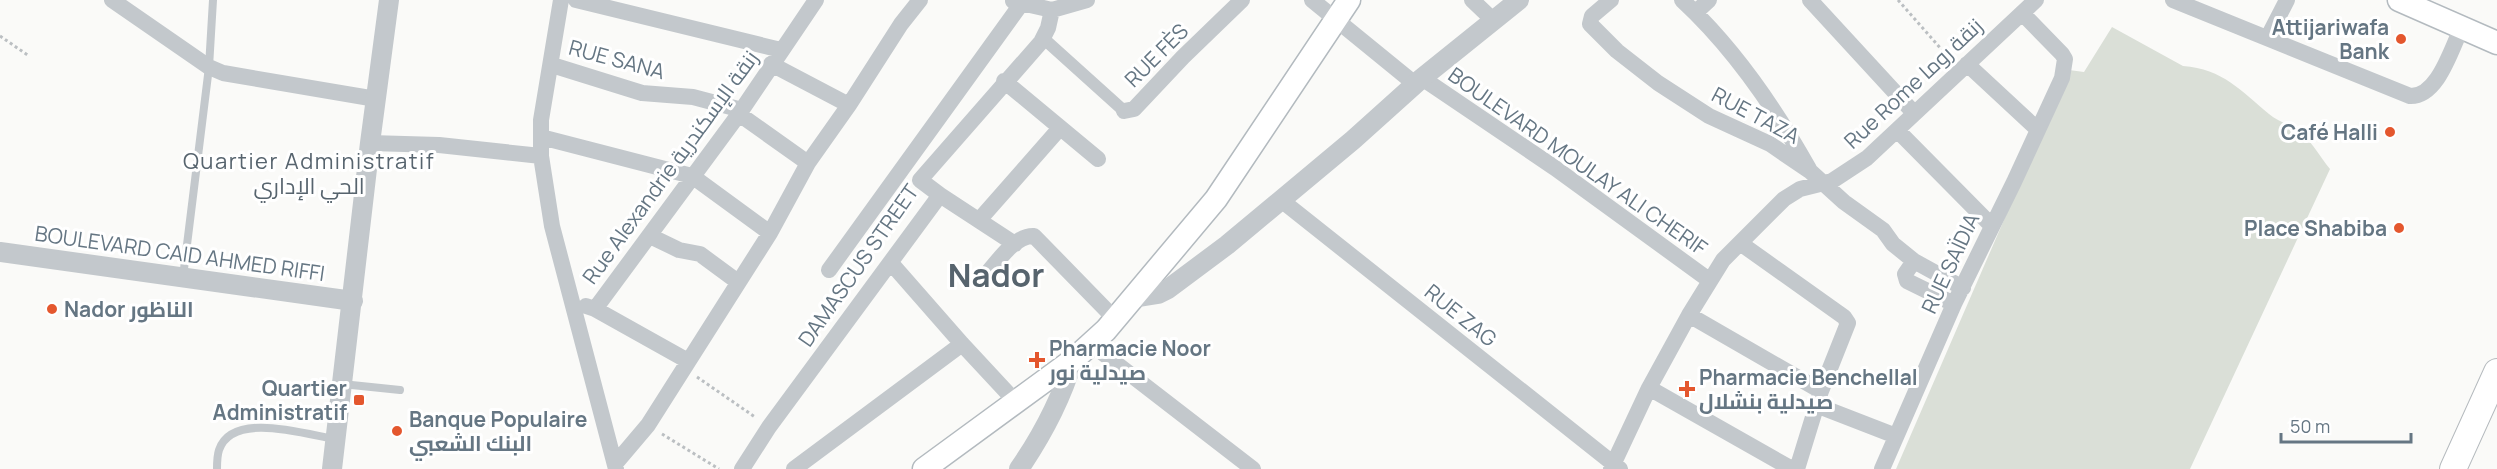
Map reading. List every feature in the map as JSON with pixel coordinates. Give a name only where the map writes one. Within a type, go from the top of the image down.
[{"type":"main road","points":[[924,469],[1073,360],[1115,319],[1216,199],[1349,0]]},
{"type":"main road","points":[[2399,0],[2497,43]]},
{"type":"main road","points":[[2453,469],[2497,372]]},
{"type":"street","points":[[112,0],[209,68],[232,75],[376,99]]},
{"type":"street","points":[[332,469],[389,0]]},
{"type":"street","points":[[561,0],[542,120],[541,156],[552,226],[616,467]]},
{"type":"street","points":[[576,0],[776,57],[849,105]]},
{"type":"street","name":"Rue Alexandrie زنقة الإسكندرية","points":[[596,309],[740,112],[816,0]]},
{"type":"street","points":[[616,467],[648,424],[770,233],[808,163],[849,105],[901,24],[920,0]]},
{"type":"street","points":[[829,270],[1018,1],[1052,10],[1087,0]]},
{"type":"street","name":"RUE FÈS","points":[[1124,111],[1134,109],[1242,0]]},
{"type":"street","name":"BOULEVARD MOULAY ALI CHERIF","points":[[1312,0],[1334,20],[1418,81],[1555,168],[1709,280]]},
{"type":"street","points":[[1472,0],[1494,21]]},
{"type":"street","points":[[1133,298],[1158,294],[1168,289],[1281,200],[1353,140],[1418,81],[1519,0]]},
{"type":"street","points":[[1682,0],[1696,12],[1730,52],[1779,116],[1816,178]]},
{"type":"street","points":[[1696,12],[1709,0]]},
{"type":"street","points":[[1810,0],[1914,113]]},
{"type":"street","name":"Rue Rome زنقة روما","points":[[1615,468],[1649,388],[1709,280],[1723,260],[1784,199],[1816,178],[1832,180],[1854,168],[1898,131],[1914,113],[2036,0]]},
{"type":"street","points":[[2173,0],[2401,94],[2417,96],[2431,89],[2462,27]]},
{"type":"street","points":[[2268,38],[2288,0]]},
{"type":"street","name":"RUE TAZA","points":[[1605,4],[1589,22],[1617,51],[1709,116],[1770,144],[1883,230],[1893,244],[1914,261],[1963,288]]},
{"type":"street","name":"DAMASCUS STREET","points":[[741,469],[769,427],[940,195],[920,180],[1043,38],[1052,10]]},
{"type":"street","name":"RUE SAÏDIA","points":[[1882,469],[1954,304],[2062,78],[2065,59],[2062,54],[2022,13]]},
{"type":"street","points":[[1043,38],[1124,111]]},
{"type":"street","name":"RUE SANA","points":[[552,65],[642,93],[693,97],[740,112]]},
{"type":"street","points":[[1963,67],[2037,129]]},
{"type":"street","points":[[1004,81],[1098,159]]},
{"type":"street","points":[[740,112],[808,163]]},
{"type":"street","points":[[980,219],[1060,128]]},
{"type":"street","points":[[1898,131],[1992,226]]},
{"type":"street","points":[[541,137],[692,176],[770,233]]},
{"type":"street","points":[[370,143],[439,145],[541,156]]},
{"type":"street","points":[[903,165],[920,180]]},
{"type":"street","points":[[940,195],[1015,244]]},
{"type":"street","name":"RUE ZAG","points":[[1281,200],[1615,468]]},
{"type":"street","points":[[650,236],[679,250],[700,254],[738,282]]},
{"type":"street","points":[[984,277],[1015,244],[1029,236],[1041,241],[1115,319]]},
{"type":"street","points":[[1740,243],[1838,312],[1847,320],[1849,326],[1819,398],[1797,469]]},
{"type":"street","name":"BOULEVARD CAID AHMED RIFFI","points":[[0,252],[353,301]]},
{"type":"street","points":[[1914,261],[1905,274],[1907,281],[1954,304]]},
{"type":"street","points":[[891,263],[1016,402]]},
{"type":"street","points":[[573,302],[596,309],[686,364]]},
{"type":"street","points":[[1689,315],[1819,398],[1896,436]]},
{"type":"street","points":[[794,469],[962,344]]},
{"type":"street","points":[[1091,344],[1253,469]]},
{"type":"street","points":[[1019,469],[1052,416],[1065,387],[1073,360]]},
{"type":"street","points":[[1649,388],[1792,469]]},
{"type":"lane","points":[[182,278],[209,68],[213,0]]},
{"type":"lane","points":[[342,384],[400,390]]},
{"type":"lane","points":[[217,469],[219,450],[225,441],[244,428],[264,427],[334,439]]},
{"type":"path","points":[[1898,0],[1963,67]]},
{"type":"path","points":[[0,36],[29,56]]},
{"type":"path","points":[[686,364],[769,427]]},
{"type":"path","points":[[648,424],[719,469]]},
{"type":"shaded area","points":[[2112,27],[2183,66],[2209,72],[2230,82],[2272,116],[2302,133],[2330,169],[2190,469],[1896,469],[2069,70],[2084,72]]},
{"type":"place","name":"Attijariwafa Bank","points":[[2401,39]]},
{"type":"place","name":"Café Halli","points":[[2390,132]]},
{"type":"place","name":"Place Shabiba","points":[[2399,228]]},
{"type":"place","name":"Nador الناظور","points":[[52,309]]},
{"type":"place","name":"Pharmacie Noor صيدلية نور","points":[[1037,360]]},
{"type":"place","name":"Pharmacie Benchellal صيدلية بنشلال","points":[[1687,389]]},
{"type":"place","name":"Quartier Administratif","points":[[359,400]]},
{"type":"place","name":"Banque Populaire البنك الشعبي","points":[[397,431]]},
{"type":"district","name":"Quartier Administratif الحي الإداري","points":[[309,174]]},
{"type":"district","name":"Nador","points":[[996,274]]}]
